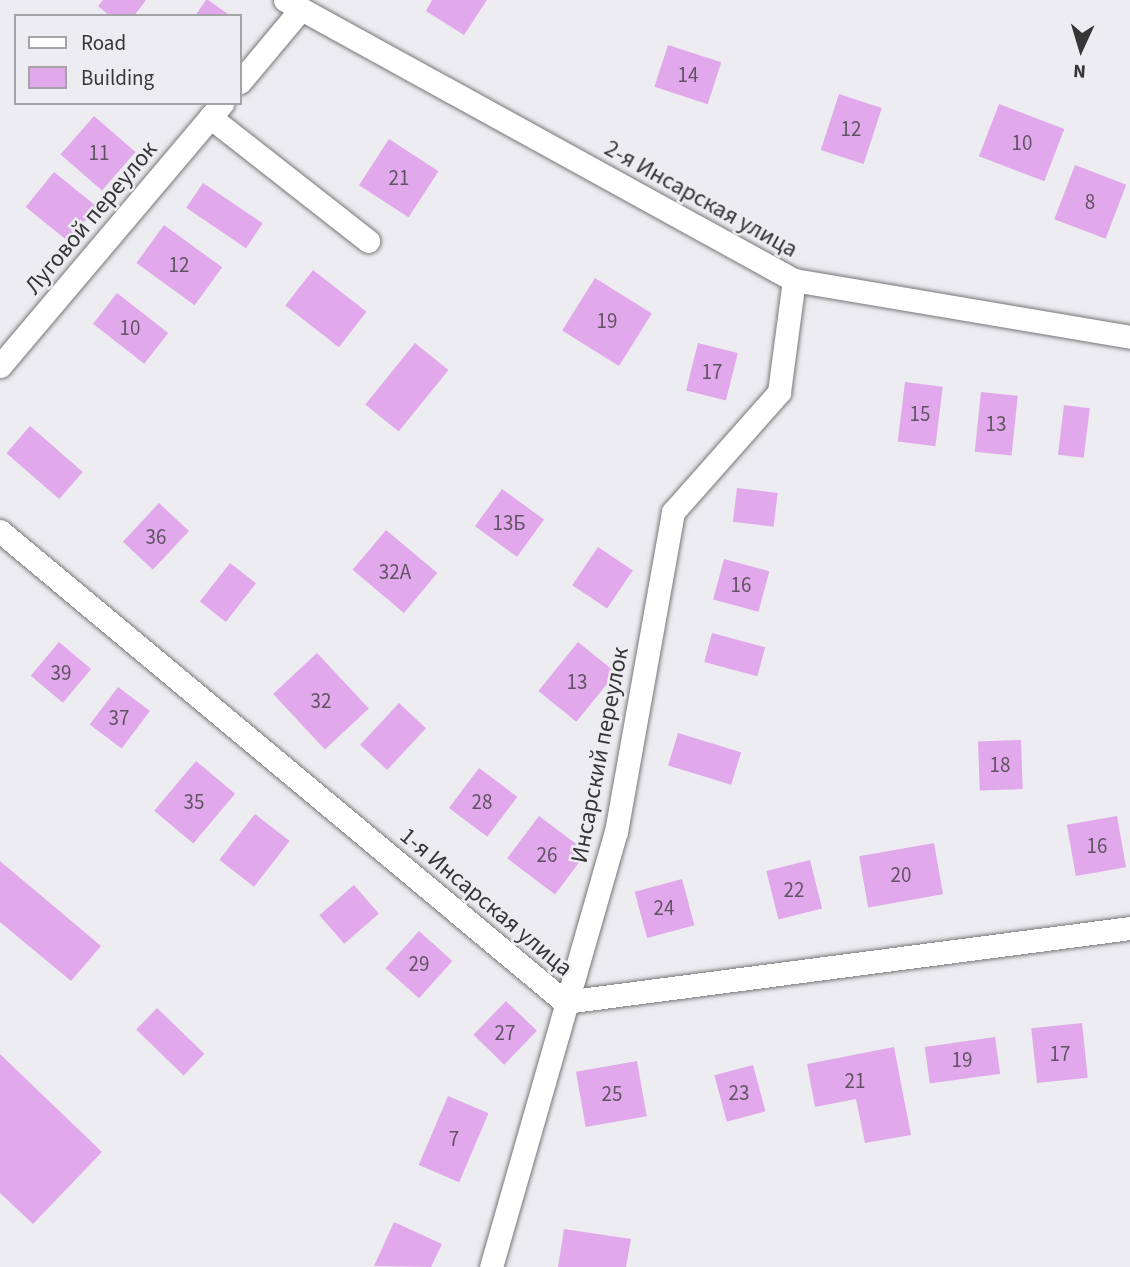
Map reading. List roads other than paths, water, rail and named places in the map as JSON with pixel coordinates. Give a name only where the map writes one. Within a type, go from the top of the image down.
[{"type":"street","points":[[242,79],[293,5]]},
{"type":"street","name":"2-я Инсарская улица","points":[[293,5],[794,280],[1130,337]]},
{"type":"street","points":[[216,110],[368,241]]},
{"type":"street","name":"Луговой переулок","points":[[0,366],[216,110]]},
{"type":"street","name":"Инсарский переулок","points":[[491,1267],[565,1002],[617,832],[673,512],[779,391],[794,280]]},
{"type":"street","name":"1-я Инсарская улица","points":[[0,531],[565,1002],[1130,928]]}]
